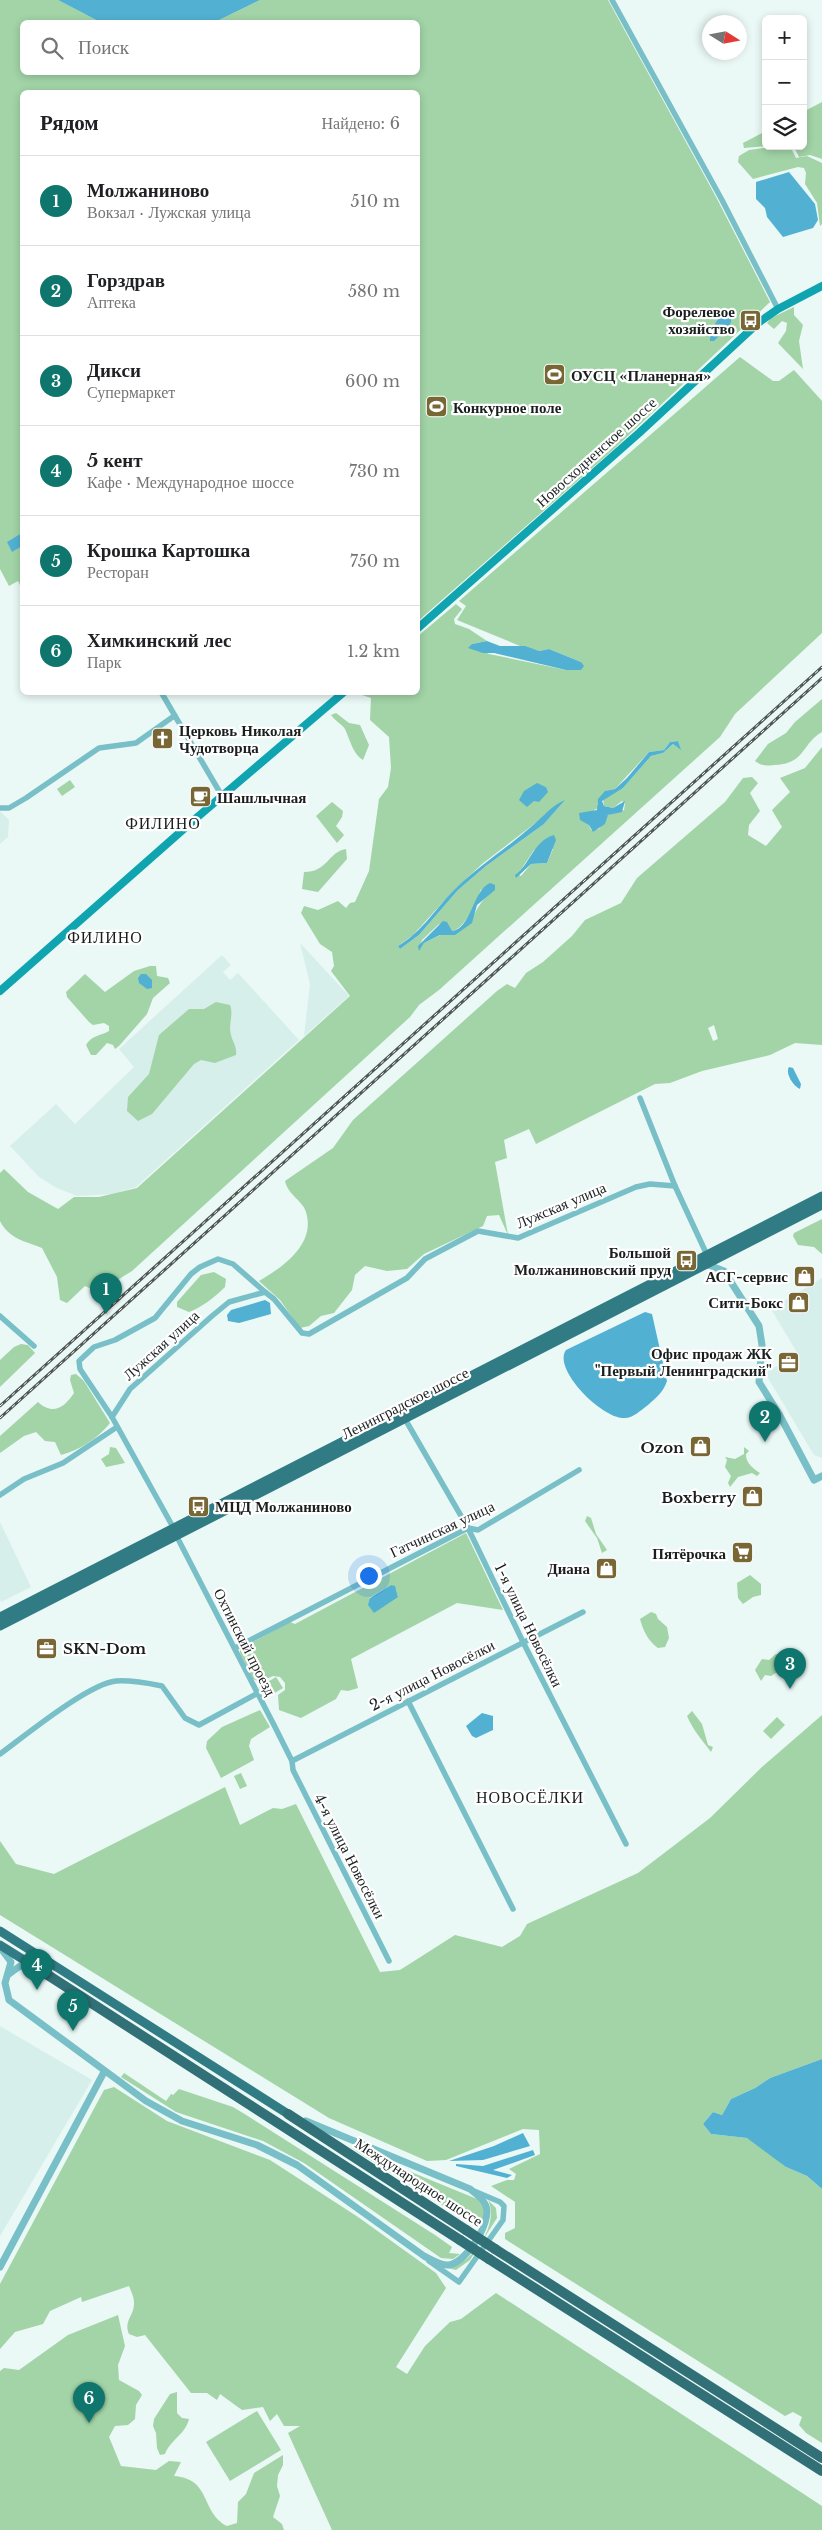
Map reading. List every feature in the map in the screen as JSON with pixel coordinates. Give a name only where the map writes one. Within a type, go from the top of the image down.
[{"type":"highway","name":"Ленинградское шоссе","points":[[0,1617],[405,1419],[707,1260],[822,1196]]},
{"type":"highway","name":"Ленинградское шоссе","points":[[0,1626],[174,1531],[707,1260],[729,1253],[822,1205]]},
{"type":"highway","name":"Международное шоссе","points":[[0,1931],[822,2458]]},
{"type":"highway","name":"Международное шоссе","points":[[0,1946],[822,2471]]},
{"type":"main road","name":"Новосходненское шоссе","points":[[420,626],[639,433],[758,323],[778,309],[822,286]]},
{"type":"main road","points":[[0,991],[222,796],[340,695]]},
{"type":"street","points":[[612,0],[722,200],[778,309]]},
{"type":"street","points":[[163,695],[222,796]]},
{"type":"street","points":[[0,808],[9,808],[26,798],[99,748],[136,743],[174,716]]},
{"type":"street","points":[[640,1098],[707,1260],[724,1271],[759,1326],[762,1345],[759,1382],[779,1414],[814,1480],[822,1476]]},
{"type":"street","name":"Лужская улица","points":[[265,1292],[229,1302],[130,1389],[112,1417],[80,1369],[79,1361],[88,1351],[115,1340],[155,1318],[192,1274],[200,1267],[218,1259],[233,1264],[274,1299],[302,1334],[309,1334],[407,1278],[425,1259],[478,1231],[518,1238],[636,1187],[650,1184],[675,1186]]},
{"type":"street","points":[[724,1271],[724,1264],[729,1253]]},
{"type":"street","points":[[0,1316],[34,1346]]},
{"type":"street","name":"Охтинский проезд","points":[[112,1417],[174,1531],[292,1761]]},
{"type":"street","name":"1-я улица Новосёлки","points":[[405,1419],[468,1528],[522,1642],[626,1844]]},
{"type":"street","points":[[0,1495],[24,1479],[63,1463],[117,1427]]},
{"type":"street","name":"Гатчинская улица","points":[[235,1648],[468,1528],[478,1530],[579,1470]]},
{"type":"street","name":"2-я улица Новосёлки","points":[[292,1761],[583,1612]]},
{"type":"street","points":[[0,1754],[94,1688],[116,1681],[144,1682],[162,1686],[185,1718],[199,1725],[258,1693]]},
{"type":"street","points":[[408,1701],[513,1909]]},
{"type":"street","name":"4-я улица Новосёлки","points":[[292,1761],[293,1770],[389,1961]]},
{"type":"street","points":[[0,1946],[11,1962],[6,1987],[9,2000],[104,2072],[146,2102],[182,2121],[257,2145],[297,2165],[459,2282],[502,2220],[505,2213],[504,2206],[500,2202],[288,2114]]},
{"type":"street","points":[[7,1976],[20,1966],[39,1970]]},
{"type":"street","points":[[0,2267],[104,2072]]},
{"type":"street","points":[[424,2256],[437,2262],[452,2265],[464,2256],[482,2230],[486,2222],[487,2207],[470,2189]]},
{"type":"shaded area","points":[[0,811],[9,820],[8,837],[0,844]]},
{"type":"shaded area","points":[[300,943],[349,996],[304,1036],[310,984]]},
{"type":"shaded area","points":[[222,955],[231,965],[223,972],[230,980],[238,973],[299,1040],[136,1187],[113,1194],[77,1196],[57,1188],[39,1177],[10,1146],[56,1104],[75,1124],[134,1067],[119,1049]]},
{"type":"shaded area","points":[[822,1278],[822,1458],[814,1455],[765,1373],[798,1354],[771,1309]]},
{"type":"shaded area","points":[[0,1522],[31,1587],[1,1602],[0,1599]]},
{"type":"shaded area","points":[[0,2026],[92,2080],[0,2236]]},
{"type":"green space","name":"ОУСЦ «Планерная»","points":[[0,0],[58,0],[96,20],[20,20],[20,75],[420,75],[420,20],[219,20],[260,0],[608,0],[715,195],[770,302],[614,449],[420,619],[420,90],[20,90],[20,585],[18,581],[9,586],[0,569]]},
{"type":"green space","points":[[822,102],[822,159],[810,155],[799,157],[796,150],[807,150],[807,110]]},
{"type":"green space","points":[[762,133],[762,146],[744,148],[743,143]]},
{"type":"green space","points":[[762,148],[762,150],[792,150],[796,158],[807,156],[822,163],[822,224],[820,226],[817,203],[805,184],[806,173],[804,168],[798,167],[753,179],[738,162],[739,156],[749,150]]},
{"type":"green space","points":[[794,307],[794,315],[803,325],[799,341],[803,369],[778,343],[786,331],[787,323],[782,321],[774,329],[767,323],[771,318]]},
{"type":"green space","points":[[740,357],[773,381],[779,381],[794,370],[822,401],[822,633],[735,714],[720,737],[439,990],[419,1005],[410,1017],[132,1271],[98,1292],[85,1286],[67,1303],[60,1300],[57,1277],[42,1248],[13,1236],[0,1221],[0,1173],[4,1169],[28,1192],[58,1209],[74,1197],[99,1197],[137,1188],[350,996],[331,971],[334,966],[332,952],[320,944],[301,913],[304,906],[318,910],[338,901],[346,908],[350,903],[355,902],[369,871],[379,799],[388,787],[391,768],[389,737],[370,720],[371,698],[362,695],[420,695],[420,634],[456,604],[462,609],[454,619],[455,624],[469,629],[487,641],[472,644],[489,654],[566,670],[581,662],[549,649],[539,651],[520,646],[457,620],[466,606],[459,601]],"holes":[[[678,741],[680,749],[673,744],[663,753],[651,756],[623,788],[603,799],[604,806],[613,808],[622,801],[625,803],[624,810],[608,815],[599,829],[591,830],[589,825],[594,810],[599,808],[597,804],[606,791],[615,789],[649,752],[664,750],[670,742]],[[541,785],[546,787],[534,801],[520,800]],[[564,801],[544,824],[486,866],[458,890],[419,935],[400,949],[398,946],[413,935],[453,891],[482,864]],[[553,849],[547,863],[531,864],[521,876],[518,874],[534,850]],[[481,889],[487,896],[477,908],[473,918],[466,927],[450,935],[445,933],[424,943],[419,950],[422,940],[439,924],[452,931],[461,926],[470,914]]]},
{"type":"green space","points":[[822,699],[822,732],[810,742],[798,757],[784,764],[762,765],[755,761],[768,744],[786,733],[795,722]]},
{"type":"green space","points":[[336,713],[349,723],[360,725],[369,745],[363,760],[354,750],[345,729],[331,715]]},
{"type":"green space","points":[[822,747],[822,1045],[795,1043],[770,1055],[702,1071],[670,1083],[655,1084],[536,1144],[529,1129],[504,1140],[507,1158],[495,1162],[508,1235],[499,1215],[487,1216],[483,1226],[424,1254],[407,1269],[387,1271],[365,1266],[355,1275],[352,1290],[334,1313],[321,1316],[309,1326],[300,1328],[280,1300],[259,1281],[278,1269],[295,1253],[302,1244],[306,1234],[308,1224],[306,1212],[302,1204],[289,1190],[285,1181],[333,1148],[353,1120],[497,991],[507,984],[515,988],[526,973],[543,962],[572,936],[585,920],[621,903],[637,878],[725,802],[743,778],[752,777],[758,783],[750,793],[760,811],[749,825],[748,835],[766,846],[782,827],[772,810],[790,792],[780,778],[805,768]],"holes":[[[714,1025],[718,1039],[713,1041],[708,1028]]]},
{"type":"green space","points":[[70,780],[75,787],[62,796],[57,789]]},
{"type":"green space","points":[[332,802],[343,811],[342,817],[336,826],[344,835],[337,843],[316,816]]},
{"type":"green space","points":[[346,849],[347,859],[318,892],[302,889],[304,872],[318,869],[335,854]]},
{"type":"green space","points":[[156,966],[157,976],[168,978],[170,983],[153,998],[147,1014],[119,1046],[115,1049],[113,1045],[107,1043],[96,1055],[91,1055],[86,1045],[94,1037],[109,1031],[109,1026],[104,1023],[93,1025],[89,1022],[67,997],[66,992],[85,974],[105,992],[134,971]]},
{"type":"green space","points":[[216,1002],[230,1005],[230,1031],[236,1055],[215,1063],[201,1060],[194,1064],[152,1114],[138,1121],[127,1111],[128,1097],[149,1074],[159,1035],[189,1009],[204,1009]]},
{"type":"green space","points":[[822,1219],[822,1254],[814,1247],[798,1245],[793,1236],[794,1233]]},
{"type":"green space","points":[[214,1272],[226,1279],[225,1287],[221,1291],[203,1305],[189,1312],[177,1307],[177,1302],[201,1275]]},
{"type":"green space","points":[[21,1344],[28,1345],[35,1353],[0,1387],[0,1360],[14,1347]]},
{"type":"green space","points":[[76,1374],[84,1381],[110,1423],[82,1447],[61,1455],[55,1442],[45,1441],[36,1432],[24,1436],[0,1453],[0,1436],[38,1402],[43,1406],[54,1409],[63,1406],[67,1402],[74,1393],[70,1380],[71,1375]]},
{"type":"green space","points":[[110,1447],[116,1448],[125,1463],[106,1467],[101,1459],[109,1454]]},
{"type":"green space","points":[[744,1447],[749,1451],[746,1457],[749,1463],[760,1473],[757,1476],[752,1473],[738,1477],[730,1487],[728,1483],[731,1476],[725,1467],[727,1460],[725,1457],[735,1459],[744,1454]]},
{"type":"green space","points":[[587,1516],[591,1518],[596,1534],[607,1550],[602,1553],[597,1538],[585,1521]]},
{"type":"green space","points":[[466,1533],[503,1610],[457,1603],[351,1659],[358,1688],[348,1691],[341,1690],[336,1699],[301,1718],[279,1710],[278,1695],[285,1690],[285,1683],[280,1677],[273,1676],[260,1682],[253,1679],[240,1653],[240,1649],[290,1622],[295,1624]],"holes":[[[391,1585],[396,1590],[398,1597],[369,1598]]]},
{"type":"green space","points":[[750,1575],[761,1584],[761,1595],[753,1597],[743,1604],[738,1598],[737,1583]]},
{"type":"green space","points":[[651,1612],[656,1614],[658,1619],[667,1627],[669,1638],[665,1647],[658,1648],[654,1645],[643,1627],[640,1619]]},
{"type":"green space","points":[[792,1651],[799,1654],[796,1663],[788,1665],[771,1676],[765,1675],[761,1681],[755,1670],[762,1659],[769,1660],[776,1654],[787,1656]]},
{"type":"green space","points":[[276,1677],[283,1688],[266,1698],[259,1687]]},
{"type":"green space","points":[[260,1710],[270,1727],[251,1739],[249,1746],[254,1760],[221,1778],[206,1748],[207,1741],[222,1727]]},
{"type":"green space","points":[[692,1711],[702,1724],[708,1745],[713,1747],[711,1752],[687,1716]]},
{"type":"green space","points":[[822,1715],[822,2059],[770,2078],[755,2088],[731,2099],[722,2115],[713,2112],[703,2124],[711,2134],[747,2138],[758,2144],[786,2167],[807,2176],[822,2189],[822,2443],[806,2433],[799,2425],[802,2417],[793,2412],[785,2416],[505,2239],[505,2233],[515,2228],[515,2202],[491,2186],[507,2180],[514,2180],[516,2174],[509,2169],[540,2154],[539,2130],[523,2129],[446,2160],[427,2161],[329,2118],[0,1915],[0,1841],[16,1864],[54,1874],[225,1787],[240,1825],[273,1808],[282,1809],[296,1804],[380,1972],[400,1970],[455,1935],[502,1947],[520,1936],[527,1924],[638,1873],[710,1818],[762,1767]]},
{"type":"green space","points":[[777,1717],[785,1725],[771,1739],[763,1731]]},
{"type":"green space","points":[[241,1773],[247,1786],[240,1789],[234,1776]]},
{"type":"green space","points":[[124,2073],[166,2101],[171,2094],[173,2095],[179,2089],[233,2107],[435,2235],[452,2247],[449,2253],[460,2254],[453,2259],[441,2258],[304,2163],[263,2141],[176,2112],[121,2077]]},
{"type":"green space","points":[[114,2087],[167,2121],[270,2160],[358,2217],[436,2273],[446,2288],[396,2367],[407,2374],[425,2346],[450,2322],[461,2319],[496,2293],[822,2506],[822,2530],[332,2530],[288,2433],[300,2426],[284,2426],[277,2414],[270,2421],[263,2407],[242,2410],[220,2394],[217,2400],[207,2393],[191,2393],[145,2335],[137,2337],[129,2334],[127,2325],[133,2311],[134,2302],[129,2286],[82,2302],[81,2297],[50,2311],[43,2324],[15,2332],[0,2349],[0,2284],[104,2090]]},
{"type":"green space","points":[[350,2147],[477,2199],[485,2209],[482,2222],[478,2228],[474,2216],[469,2222]]},
{"type":"green space","points":[[488,2200],[496,2208],[497,2218],[483,2240],[490,2221],[491,2210]]},
{"type":"green space","points":[[480,2244],[470,2260],[456,2270],[448,2268],[466,2259]]},
{"type":"green space","points":[[118,2315],[125,2346],[118,2365],[119,2380],[139,2391],[142,2395],[136,2405],[135,2419],[128,2425],[115,2426],[109,2437],[121,2466],[156,2470],[169,2461],[181,2462],[174,2476],[186,2478],[195,2483],[213,2513],[227,2526],[237,2523],[238,2502],[246,2494],[254,2473],[283,2455],[283,2465],[278,2475],[277,2486],[280,2496],[273,2517],[282,2524],[284,2530],[0,2530],[0,2371],[4,2368],[19,2370],[68,2335]]},
{"type":"green space","points":[[177,2392],[177,2413],[182,2418],[189,2419],[187,2425],[165,2454],[160,2455],[153,2426],[154,2419],[170,2394]]},
{"type":"green space","points":[[257,2411],[281,2450],[230,2481],[206,2442]]},
{"type":"water","points":[[58,0],[260,0],[219,20],[96,20]]},
{"type":"water","points":[[789,172],[815,204],[818,220],[813,228],[783,237],[767,217],[765,208],[756,199],[756,182]]},
{"type":"water","points":[[729,312],[732,317],[730,325],[714,341],[710,341],[715,323],[725,313]]},
{"type":"water","points":[[20,534],[20,547],[12,552],[7,542]]},
{"type":"water","points":[[487,641],[500,646],[525,646],[539,651],[549,649],[581,662],[584,666],[581,670],[566,670],[494,653],[483,653],[468,648],[472,644]]},
{"type":"water","points":[[678,741],[681,750],[673,744],[663,753],[651,756],[623,788],[602,801],[604,806],[613,808],[625,801],[622,812],[608,815],[605,824],[593,832],[589,825],[580,820],[579,813],[597,810],[598,799],[605,791],[615,789],[649,752],[664,750],[670,742]]},
{"type":"water","points":[[537,783],[546,787],[548,792],[539,802],[534,801],[527,807],[519,800],[524,791]]},
{"type":"water","points":[[565,800],[544,824],[486,866],[458,890],[419,935],[400,949],[398,946],[422,927],[455,889],[552,808]]},
{"type":"water","points":[[554,835],[556,840],[547,863],[531,864],[516,878],[515,875],[541,842]]},
{"type":"water","points":[[490,883],[495,885],[495,890],[477,905],[472,923],[455,935],[440,935],[424,943],[419,951],[418,946],[443,921],[447,922],[452,931],[464,924],[480,893]]},
{"type":"water","points":[[141,974],[146,974],[152,980],[152,988],[147,989],[139,983],[138,978]]},
{"type":"water","points":[[789,1067],[793,1068],[801,1084],[800,1089],[790,1079]]},
{"type":"water","points":[[265,1300],[270,1303],[271,1314],[239,1323],[228,1321],[227,1315],[231,1310]]},
{"type":"water","name":"Большой Молжаниновский пруд","points":[[645,1312],[652,1314],[667,1381],[657,1397],[637,1413],[628,1418],[616,1416],[605,1411],[582,1392],[566,1369],[564,1358],[566,1350]]},
{"type":"water","points":[[391,1585],[395,1586],[398,1597],[374,1613],[368,1605],[370,1598]]},
{"type":"water","points":[[482,1713],[493,1716],[493,1730],[476,1738],[472,1736],[466,1726]]},
{"type":"water","points":[[822,2059],[822,2189],[807,2176],[786,2167],[747,2138],[711,2134],[703,2124],[713,2112],[722,2115],[731,2099],[755,2088],[770,2078]]},
{"type":"water","points":[[523,2133],[530,2146],[483,2160],[449,2161],[494,2146]]},
{"type":"water","points":[[533,2150],[535,2155],[493,2170],[512,2175],[507,2178],[456,2166],[456,2164],[483,2166]]},
{"type":"railway","points":[[0,1406],[822,667]]},
{"type":"railway","points":[[0,1418],[822,678]]},
{"type":"place","name":"Форелевое хозяйство","points":[[751,320]]},
{"type":"place","name":"ОУСЦ «Планерная»","points":[[555,375]]},
{"type":"place","name":"Конкурное поле","points":[[437,407]]},
{"type":"place","name":"Церковь Николая Чудотворца","points":[[163,739]]},
{"type":"place","name":"Шашлычная","points":[[201,797]]},
{"type":"place","name":"Большой Молжаниновский пруд","points":[[687,1261]]},
{"type":"place","name":"АСГ-сервис","points":[[804,1276]]},
{"type":"place","name":"Сити-Бокс","points":[[799,1302]]},
{"type":"place","name":"Молжаниново","points":[[106,1314]]},
{"type":"place","name":"Офис продаж ЖК \"Первый Ленинградский\"","points":[[788,1362]]},
{"type":"place","name":"Горздрав","points":[[765,1442]]},
{"type":"place","name":"Ozon","points":[[700,1447]]},
{"type":"place","name":"Boxberry","points":[[752,1497]]},
{"type":"place","name":"МЦД Молжаниново","points":[[199,1506]]},
{"type":"place","name":"Пятёрочка","points":[[742,1553]]},
{"type":"place","name":"Диана","points":[[606,1568]]},
{"type":"place","name":"SKN-Dom","points":[[47,1648]]},
{"type":"place","name":"Дикси","points":[[790,1689]]},
{"type":"place","name":"5 кент","points":[[37,1990]]},
{"type":"place","name":"Крошка Картошка","points":[[73,2031]]},
{"type":"place","name":"Химкинский лес","points":[[89,2423]]},
{"type":"district","name":"ФИЛИНО","points":[[163,823]]},
{"type":"district","name":"ФИЛИНО","points":[[105,937]]},
{"type":"district","name":"НОВОСЁЛКИ","points":[[530,1797]]}]
